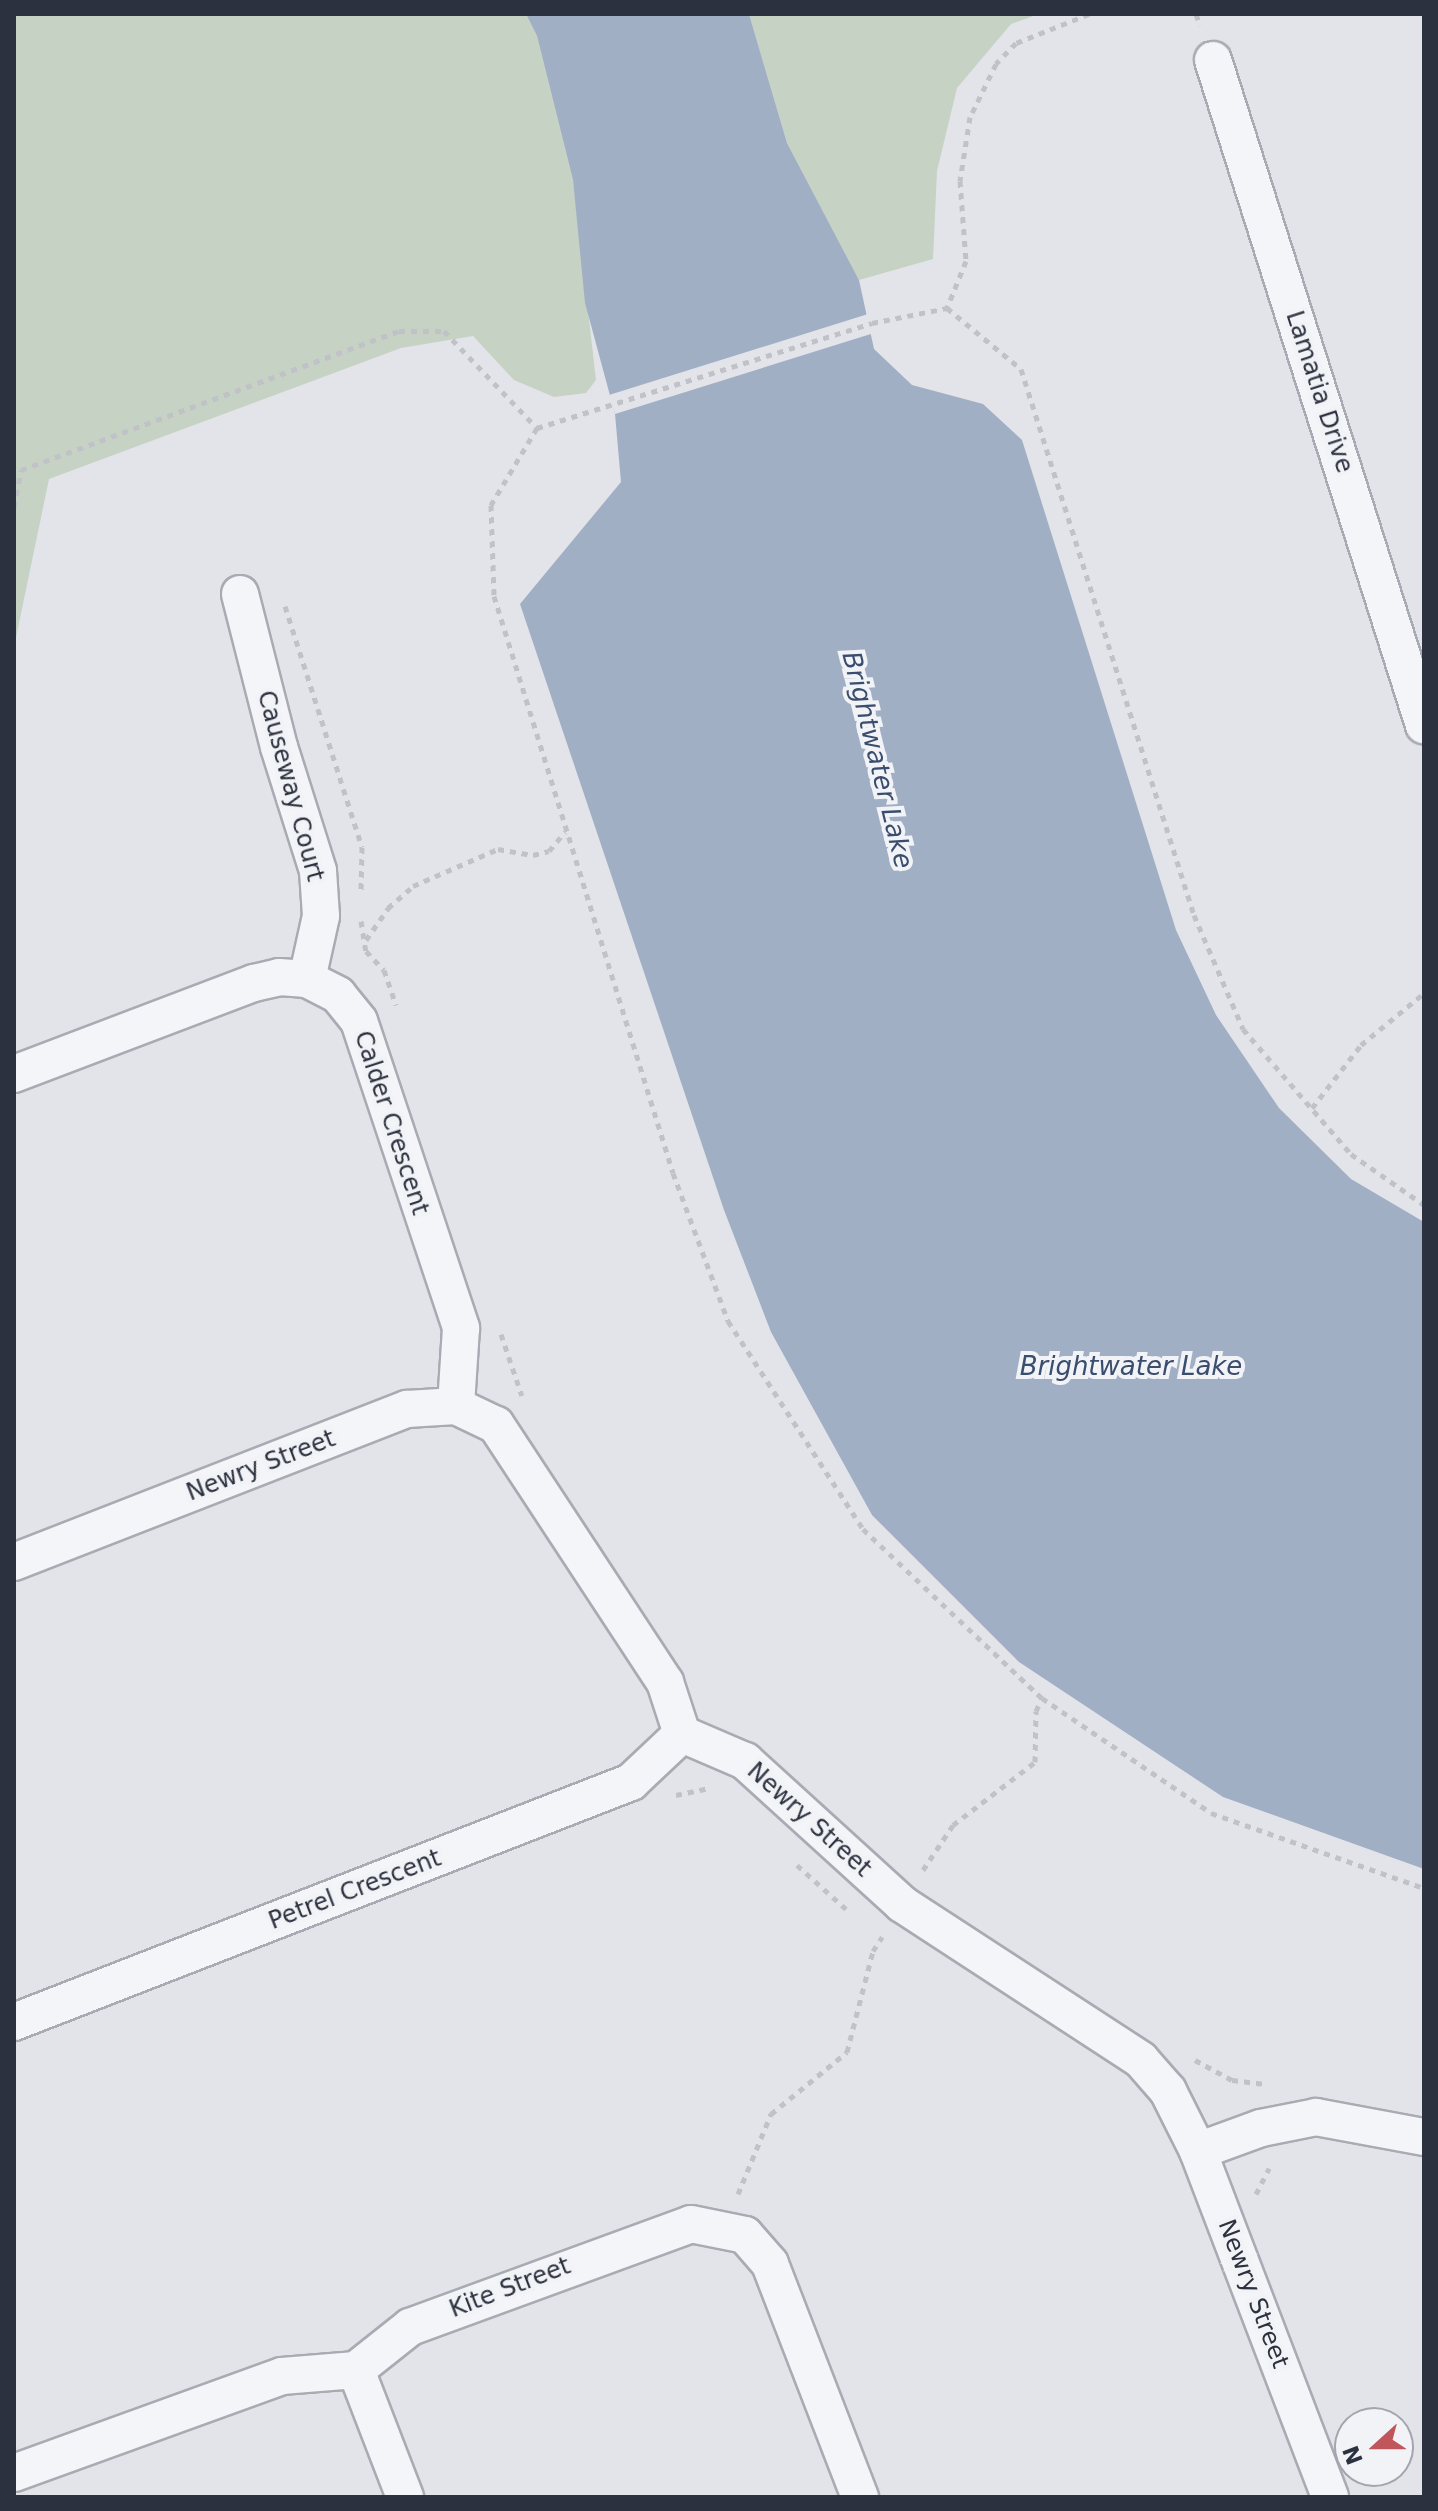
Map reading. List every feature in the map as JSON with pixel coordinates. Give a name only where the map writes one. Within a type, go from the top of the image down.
[{"type":"street","name":"Lamatia Drive","points":[[1213,60],[1424,725]]},
{"type":"street","name":"Causeway Court","points":[[240,594],[279,747],[318,871],[321,916],[307,979]]},
{"type":"street","points":[[14,1074],[254,983],[279,977],[307,979]]},
{"type":"street","name":"Calder Crescent","points":[[307,979],[338,995],[359,1021],[461,1328],[456,1406]]},
{"type":"street","name":"Newry Street","points":[[14,1562],[407,1409],[456,1406],[496,1425],[665,1682],[682,1734],[745,1761],[902,1904],[1141,2060],[1168,2091],[1198,2151],[1330,2497]]},
{"type":"street","name":"Petrel Crescent","points":[[14,2022],[617,1788],[639,1776],[682,1734]]},
{"type":"street","points":[[1198,2151],[1261,2128],[1316,2117],[1424,2137]]},
{"type":"street","name":"Kite Street","points":[[356,2370],[410,2327],[663,2230],[691,2224],[721,2226],[745,2235],[770,2264],[860,2497]]},
{"type":"street","points":[[14,2473],[282,2376],[356,2370],[405,2497]]},
{"type":"path","points":[[947,308],[966,261],[960,181],[970,117],[996,64],[1016,43],[1089,14]]},
{"type":"path","points":[[947,308],[872,323],[537,428],[491,505],[489,545],[494,596],[673,1173],[728,1321],[863,1529],[1042,1698],[1211,1813],[1424,1888]]},
{"type":"path","points":[[947,308],[1021,369],[1194,915],[1243,1029],[1351,1154],[1424,1205]]},
{"type":"path","points":[[14,507],[21,470],[399,331],[444,331],[537,428]]},
{"type":"path","points":[[240,594],[265,586],[291,614],[362,847],[360,900]]},
{"type":"path","points":[[365,941],[388,908],[413,886],[498,849],[533,855],[549,851],[565,831]]},
{"type":"path","points":[[360,914],[366,951],[384,970],[400,1014]]},
{"type":"path","points":[[1312,1108],[1361,1045],[1424,993]]},
{"type":"path","points":[[498,1320],[509,1370],[525,1401]]},
{"type":"path","points":[[671,1798],[688,1790],[716,1791]]},
{"type":"path","points":[[788,1856],[858,1918]]},
{"type":"path","points":[[911,1862],[935,1879]]},
{"type":"path","points":[[871,1926],[883,1934]]},
{"type":"path","points":[[1192,2057],[1232,2080],[1272,2084]]},
{"type":"green space","points":[[14,14],[526,14],[537,36],[573,180],[596,380],[586,393],[554,397],[514,380],[473,336],[401,348],[49,479],[14,647]]},
{"type":"green space","points":[[749,14],[1039,14],[1011,24],[957,88],[937,171],[933,259],[859,280],[787,143]]},
{"type":"water","name":"Brightwater Lake","points":[[526,14],[749,14],[787,143],[859,280],[874,349],[912,385],[983,404],[1022,440],[1176,930],[1216,1015],[1279,1108],[1351,1179],[1424,1222],[1424,1869],[1223,1797],[1019,1662],[872,1515],[771,1332],[724,1210],[520,604],[621,482],[615,414],[585,303],[573,180],[537,36]]},
{"type":"pier","points":[[868,314],[874,333],[615,414],[609,395]]}]
